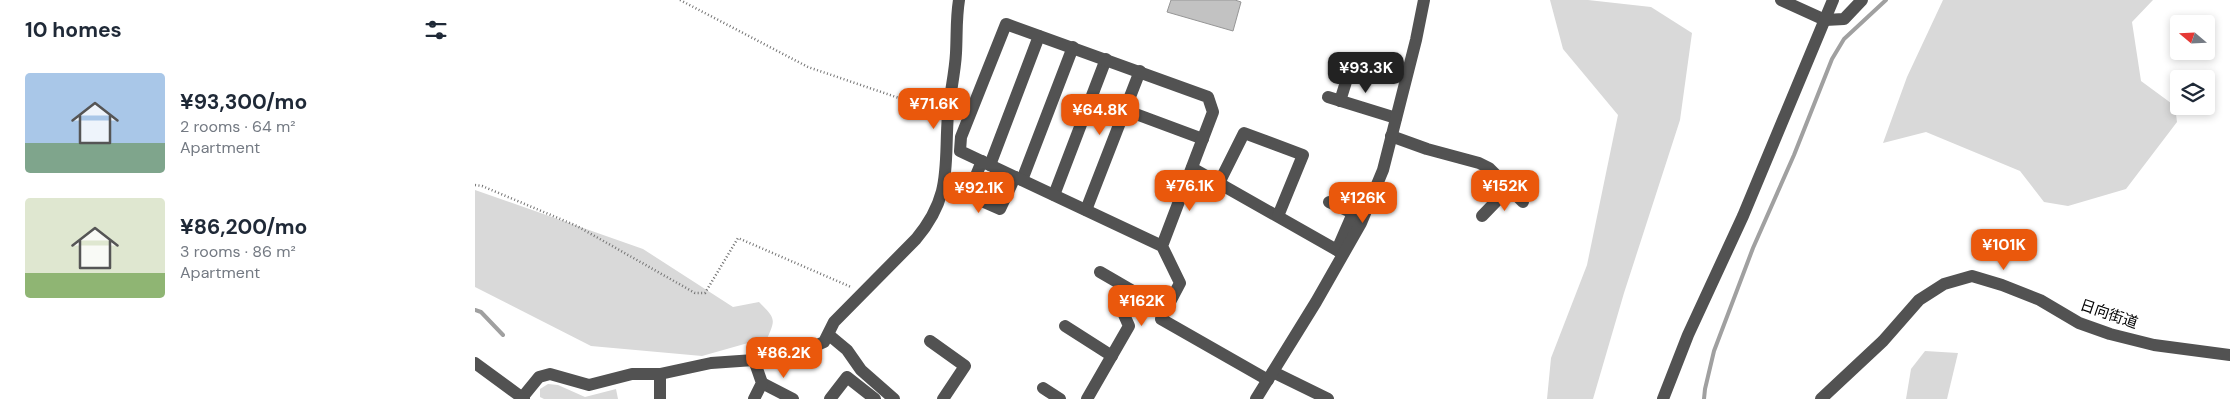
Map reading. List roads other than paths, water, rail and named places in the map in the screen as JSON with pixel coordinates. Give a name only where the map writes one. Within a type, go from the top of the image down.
[{"type":"street","points":[[475,363],[523,399],[539,377],[550,374],[589,385],[632,374],[660,374],[711,363],[754,360],[801,352],[824,342],[829,335],[833,322],[927,226],[937,207],[947,170],[948,115],[956,55],[959,0]]},
{"type":"street","points":[[1340,251],[1361,223],[1383,170],[1416,40],[1424,0]]},
{"type":"street","points":[[1781,0],[1825,20],[1844,19],[1862,0]]},
{"type":"street","points":[[1663,399],[1688,335],[1743,216],[1833,0]]},
{"type":"street","points":[[1162,246],[1213,112],[1208,97],[1006,24],[961,137],[960,151],[1162,246],[1180,283],[1161,318],[1270,376],[1328,399]]},
{"type":"street","points":[[1039,36],[986,163],[968,195],[1000,209],[1018,178],[1073,47]]},
{"type":"street","points":[[1054,195],[1105,59]]},
{"type":"street","points":[[1350,69],[1334,99],[1396,118]]},
{"type":"street","points":[[1086,210],[1140,71]]},
{"type":"street","points":[[1125,110],[1203,139]]},
{"type":"street","points":[[1219,183],[1244,133],[1303,155],[1278,216]]},
{"type":"street","points":[[1391,136],[1427,149],[1479,163],[1489,168],[1523,202]]},
{"type":"street","points":[[1192,168],[1340,251]]},
{"type":"street","points":[[1256,399],[1316,302],[1340,251],[1353,212],[1364,188]]},
{"type":"street","points":[[1482,216],[1509,188]]},
{"type":"street","points":[[1329,202],[1353,212]]},
{"type":"street","points":[[1087,399],[1129,326],[1121,308],[1131,290],[1100,272]]},
{"type":"street","name":"日向街道","points":[[1821,399],[1883,341],[1919,300],[1944,284],[1972,276],[2040,300],[2079,323],[2110,334],[2154,345],[2230,355]]},
{"type":"street","points":[[1065,326],[1112,356]]},
{"type":"street","points":[[829,335],[847,350],[861,370],[894,399]]},
{"type":"street","points":[[930,341],[965,366],[943,399]]},
{"type":"street","points":[[754,360],[762,383],[793,399]]},
{"type":"street","points":[[660,374],[660,399]]},
{"type":"street","points":[[830,399],[847,377],[875,399]]},
{"type":"street","points":[[754,399],[762,383]]},
{"type":"street","points":[[1043,388],[1060,399]]},
{"type":"waterway","points":[[1704,399],[1714,351],[1753,248],[1794,155],[1832,59],[1844,39],[1886,0]]},
{"type":"waterway","points":[[475,310],[481,312],[503,335]]}]
